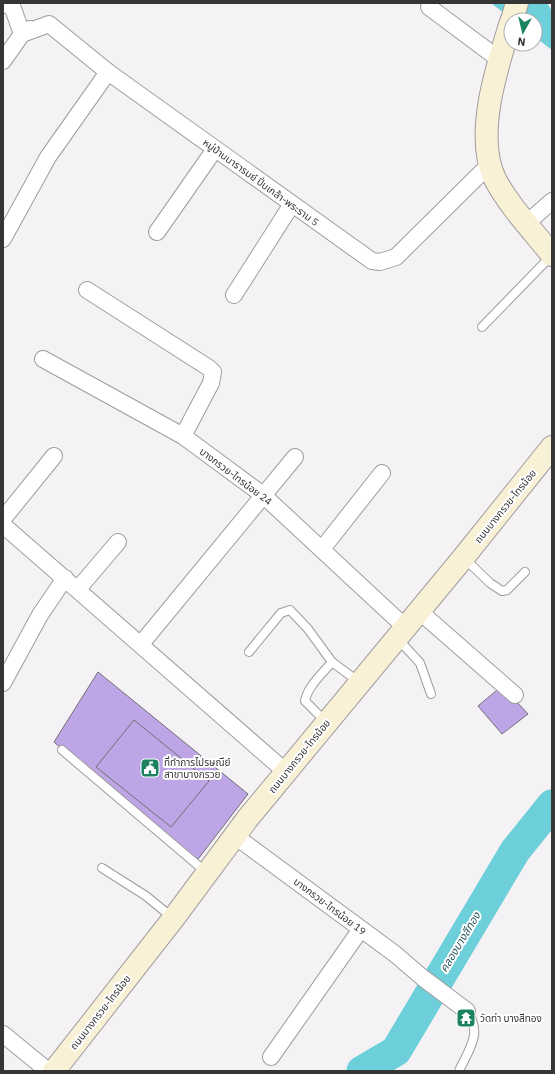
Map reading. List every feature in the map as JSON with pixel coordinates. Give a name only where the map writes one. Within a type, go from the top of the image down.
[{"type":"main road","points":[[503,47],[486,129],[486,146],[490,164],[495,178],[502,190],[552,255]]},
{"type":"main road","name":"ถนนบางกรวย-ไทรน้อย","points":[[54,1071],[286,772],[463,558],[552,447]]},
{"type":"street","points":[[3,5],[11,3],[22,34],[3,61]]},
{"type":"street","points":[[429,7],[501,54]]},
{"type":"street","name":"หมู่บ้านนารารมย์ ปิ่นเกล้า-พระราม 5","points":[[22,34],[49,24],[108,72],[366,258],[380,262],[396,257],[490,164]]},
{"type":"street","points":[[3,239],[48,157],[108,72]]},
{"type":"street","points":[[157,232],[215,149]]},
{"type":"street","points":[[527,222],[552,201]]},
{"type":"street","points":[[234,295],[292,204]]},
{"type":"street","points":[[87,290],[213,372],[211,383],[183,436]]},
{"type":"street","name":"บางกรวย-ไทรน้อย 24","points":[[43,359],[183,436],[263,495],[322,549],[401,632]]},
{"type":"street","points":[[3,518],[54,456]]},
{"type":"street","points":[[141,644],[295,458]]},
{"type":"street","points":[[322,549],[382,473]]},
{"type":"street","points":[[3,525],[286,772]]},
{"type":"street","points":[[78,589],[118,542]]},
{"type":"street","points":[[3,683],[40,615],[65,578]]},
{"type":"street","points":[[419,611],[515,695]]},
{"type":"street","name":"บางกรวย-ไทรน้อย 19","points":[[235,836],[362,929],[423,978],[461,1006]]},
{"type":"street","points":[[271,1057],[362,929]]},
{"type":"street","points":[[3,1034],[48,1071]]},
{"type":"lane","points":[[482,327],[552,255]]},
{"type":"lane","points":[[463,558],[490,583],[502,591],[507,590],[526,572]]},
{"type":"lane","points":[[249,652],[281,613],[290,610],[308,629],[332,662],[359,682]]},
{"type":"lane","points":[[401,632],[420,663],[431,694]]},
{"type":"lane","points":[[326,722],[305,701],[306,695],[332,662]]},
{"type":"lane","points":[[62,750],[207,873]]},
{"type":"lane","points":[[102,868],[146,896],[173,919]]},
{"type":"lane","points":[[459,1071],[475,1035],[475,1025],[461,1006]]},
{"type":"water","points":[[491,3],[547,3],[552,11],[552,50],[543,43],[543,12],[503,12]]},
{"type":"building","name":"ที่ทำการไปรษณีย์ สาขาบางกรวย","points":[[98,672],[248,794],[195,863],[54,742]]},
{"type":"building","points":[[502,686],[528,714],[502,734],[478,706]]},
{"type":"building","points":[[134,720],[209,781],[171,827],[96,767]]},
{"type":"waterway","name":"คลองบางสีทอง","points":[[362,1071],[396,1051],[515,851],[552,805]]},
{"type":"place","name":"ที่ทำการไปรษณีย์ สาขาบางกรวย","points":[[150,768]]},
{"type":"place","name":"วัดท่า บางสีทอง","points":[[466,1018]]}]
